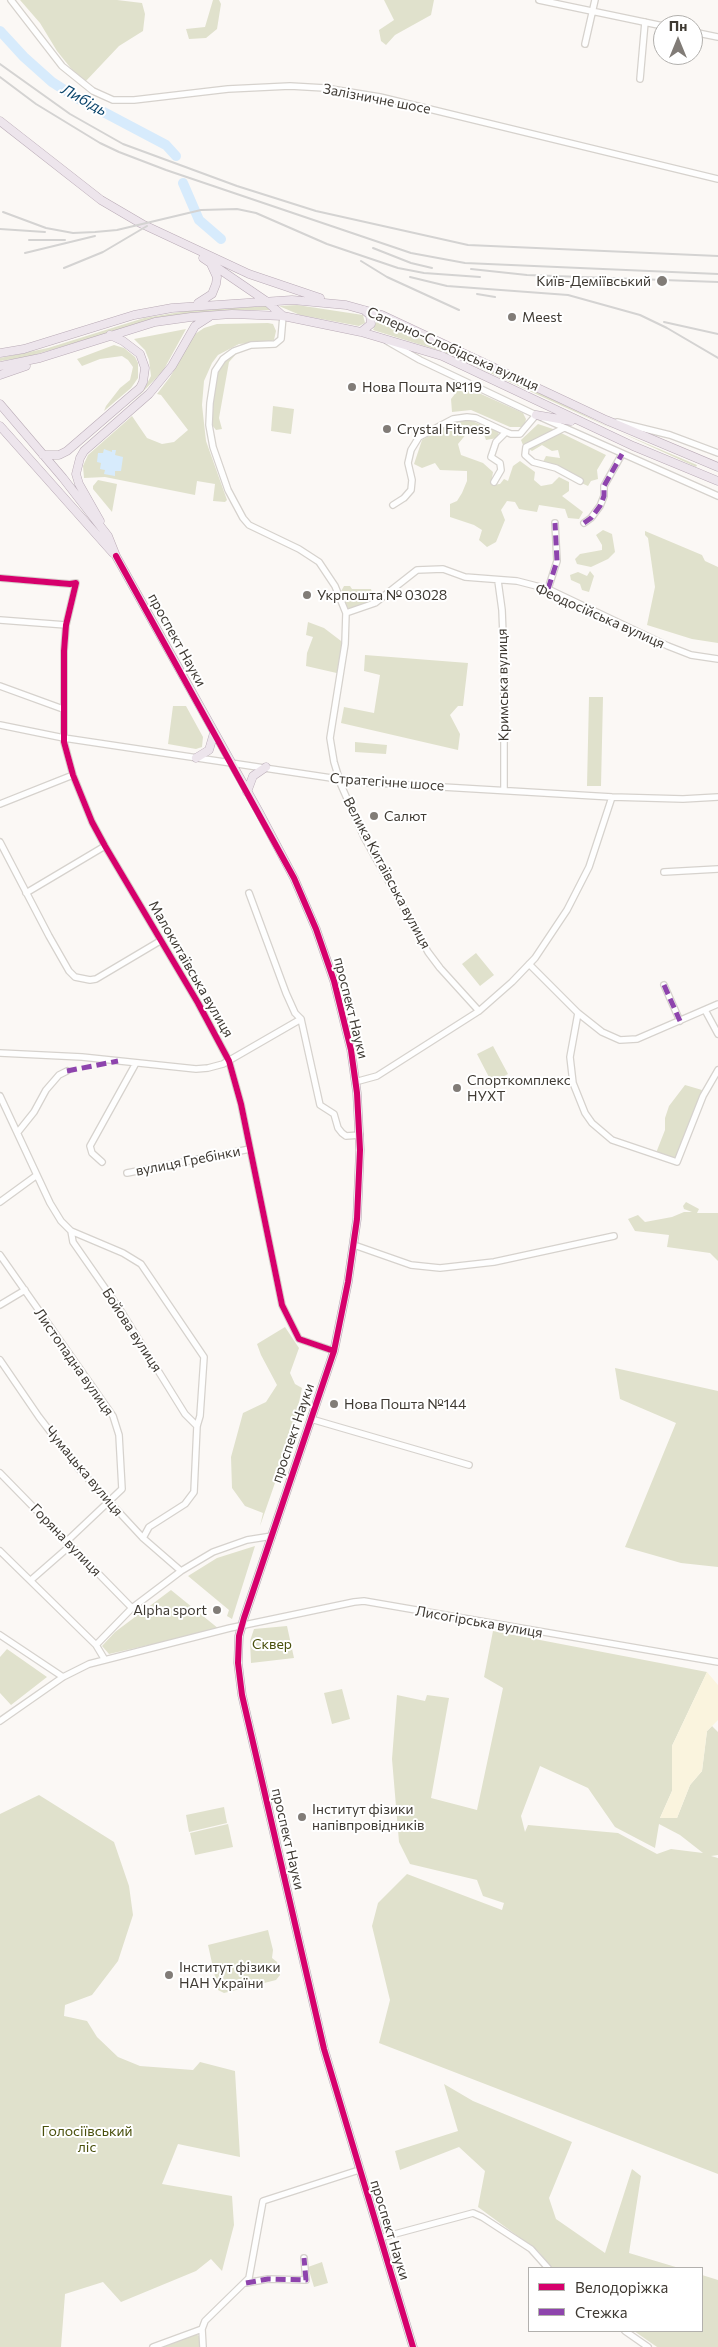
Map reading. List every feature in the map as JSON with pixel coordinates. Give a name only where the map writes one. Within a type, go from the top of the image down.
[{"type":"main road","points":[[0,121],[101,200],[210,262],[266,300],[283,316]]},
{"type":"main road","points":[[176,241],[249,274],[293,290],[346,305]]},
{"type":"main road","points":[[193,306],[208,298],[214,289],[217,276],[210,262]]},
{"type":"main road","name":"Саперно-Слобідська вулиця","points":[[0,352],[24,349],[134,315],[193,306],[266,300],[316,301],[346,305],[364,310],[442,342],[606,420],[718,467]]},
{"type":"main road","points":[[361,332],[371,324],[370,315],[364,310]]},
{"type":"main road","name":"Саперно-Слобідська вулиця","points":[[0,366],[40,358],[156,322],[212,315],[259,314],[283,316],[361,332],[442,356],[580,422],[718,481]]},
{"type":"main road","points":[[108,536],[79,484],[76,474],[80,458],[84,451],[149,394],[172,366],[195,326],[212,315]]},
{"type":"main road","points":[[41,452],[59,455],[67,451],[140,388],[144,382],[145,368],[140,354],[123,341],[110,335]]},
{"type":"main road","points":[[0,375],[26,366],[40,358]]},
{"type":"main road","name":"проспект Науки","points":[[0,404],[108,536],[116,556],[294,878],[319,938],[344,1020],[355,1082],[360,1135],[359,1197],[354,1245],[334,1351],[241,1626],[238,1663],[242,1694],[320,2035],[413,2347]]},
{"type":"main road","points":[[536,415],[580,422]]},
{"type":"main road","name":"проспект Науки","points":[[0,426],[116,556]]},
{"type":"main road","points":[[196,758],[209,750],[214,732]]},
{"type":"main road","points":[[248,792],[253,776],[266,767]]},
{"type":"street","name":"Залізничне шосе","points":[[11,0],[62,66],[93,91],[113,100],[134,100],[228,89],[290,86],[325,88],[389,99],[718,180]]},
{"type":"street","points":[[539,0],[653,24]]},
{"type":"street","points":[[585,44],[595,0]]},
{"type":"street","points":[[640,78],[645,22]]},
{"type":"street","points":[[703,34],[718,37]]},
{"type":"street","name":"Велика Китаївська вулиця","points":[[283,316],[281,339],[275,344],[251,344],[234,351],[223,359],[215,371],[210,403],[213,447],[228,490],[243,518],[249,525],[299,549],[319,562],[334,584],[346,613],[339,690],[330,738],[339,780],[364,837],[428,952],[479,1011]]},
{"type":"street","name":"Саперно-Слобідська вулиця","points":[[383,338],[420,360],[536,415],[718,496]]},
{"type":"street","points":[[393,505],[404,498],[411,490],[412,480],[408,463],[412,450],[419,438],[453,419],[467,417],[476,418],[511,434],[520,434],[536,415]]},
{"type":"street","name":"Саперно-Слобідська вулиця","points":[[606,420],[670,435],[718,453]]},
{"type":"street","points":[[564,428],[526,447],[525,455],[533,462],[556,468],[580,481]]},
{"type":"street","points":[[494,482],[501,470],[500,463],[491,457],[496,442],[506,432]]},
{"type":"street","points":[[584,523],[591,518],[600,506],[604,496],[604,486],[622,454]]},
{"type":"street","points":[[548,589],[555,573],[557,561],[555,523]]},
{"type":"street","name":"Феодосійська вулиця","points":[[346,613],[375,602],[417,570],[443,569],[465,577],[517,581],[548,589],[668,646],[691,655],[718,659]]},
{"type":"street","name":"Малокитаївська вулиця","points":[[0,578],[76,583],[66,625],[63,709],[64,738],[73,775],[92,822],[105,846],[198,1003],[229,1061],[239,1097],[282,1304],[299,1339],[334,1351]]},
{"type":"street","name":"Кримська вулиця","points":[[498,581],[502,610],[504,651],[504,790]]},
{"type":"street","points":[[0,620],[66,625]]},
{"type":"street","points":[[0,686],[63,709]]},
{"type":"street","name":"Стратегічне шосе","points":[[0,725],[64,738],[266,767],[339,780],[612,797],[683,799],[718,797]]},
{"type":"street","points":[[0,804],[73,775]]},
{"type":"street","points":[[355,1082],[376,1076],[479,1011],[529,964],[567,910],[588,867],[612,797]]},
{"type":"street","points":[[0,842],[69,971],[82,979],[90,980],[106,974],[160,941]]},
{"type":"street","points":[[26,893],[105,846]]},
{"type":"street","points":[[664,872],[718,869]]},
{"type":"street","points":[[249,893],[286,993],[295,1013],[301,1018],[320,1105],[334,1114],[338,1128],[342,1133],[346,1136],[360,1135]]},
{"type":"street","points":[[529,964],[578,1013],[610,1036],[629,1041],[718,1004]]},
{"type":"street","points":[[664,985],[680,1021]]},
{"type":"street","points":[[705,1010],[718,1034]]},
{"type":"street","points":[[578,1013],[571,1043],[570,1071],[585,1113],[592,1123],[612,1140],[677,1162],[703,1096],[718,1070]]},
{"type":"street","points":[[0,1054],[82,1057],[196,1069],[216,1066],[229,1061],[301,1018]]},
{"type":"street","points":[[102,1162],[92,1152],[90,1146],[136,1063]]},
{"type":"street","points":[[18,1132],[34,1112],[46,1090],[59,1075],[67,1070]]},
{"type":"street","points":[[0,1096],[50,1203],[61,1220],[72,1231],[123,1252],[140,1264],[200,1349],[204,1361],[194,1463],[194,1492],[185,1504],[149,1527],[143,1538]]},
{"type":"street","name":"вулиця Гребінки","points":[[127,1173],[250,1149]]},
{"type":"street","points":[[0,1202],[37,1175]]},
{"type":"street","name":"Бойова вулиця","points":[[72,1231],[74,1242],[121,1311],[185,1414],[197,1426]]},
{"type":"street","points":[[354,1245],[411,1265],[440,1268],[494,1262],[614,1236]]},
{"type":"street","name":"Листопадна вулиця","points":[[0,1255],[116,1422],[119,1435],[123,1484],[120,1492],[32,1580]]},
{"type":"street","points":[[0,1305],[25,1290]]},
{"type":"street","name":"Чумацька вулиця","points":[[0,1360],[39,1417],[109,1503],[143,1538],[181,1571]]},
{"type":"street","points":[[311,1419],[469,1465]]},
{"type":"street","name":"Горяна вулиця","points":[[0,1473],[132,1608]]},
{"type":"street","points":[[96,1645],[132,1608],[181,1571],[213,1552],[247,1540],[272,1536]]},
{"type":"street","points":[[0,1551],[32,1580],[96,1645],[105,1660]]},
{"type":"street","name":"Лисогірська вулиця","points":[[0,1721],[63,1676],[89,1664],[241,1626],[364,1601],[718,1662]]},
{"type":"street","points":[[0,1635],[63,1676]]},
{"type":"street","points":[[203,2347],[202,2329],[206,2321],[246,2283],[252,2263],[263,2201],[359,2170]]},
{"type":"street","points":[[380,2238],[473,2213],[482,2216],[531,2249],[547,2267]]},
{"type":"street","points":[[246,2283],[268,2279],[306,2280],[304,2258]]},
{"type":"street","points":[[153,2347],[202,2329]]},
{"type":"street","points":[[626,2332],[648,2347]]},
{"type":"green space","points":[[20,0],[117,0],[142,3],[145,14],[143,31],[119,46],[85,82],[77,76],[57,51],[40,23]]},
{"type":"green space","points":[[213,0],[219,0],[221,4],[217,29],[206,38],[189,39],[186,29],[205,27]]},
{"type":"green space","points":[[384,0],[434,0],[431,15],[395,35],[386,45],[381,41],[379,30],[394,20]]},
{"type":"green space","points":[[297,305],[363,315],[365,323],[359,326],[300,315],[279,306]]},
{"type":"green space","points":[[267,306],[272,310],[228,310],[159,318],[27,357],[0,361],[0,358],[48,348],[144,318],[186,311]]},
{"type":"green space","points":[[377,320],[497,372],[616,430],[444,352],[373,330]]},
{"type":"green space","points":[[268,323],[273,324],[276,331],[274,340],[239,344],[218,355],[204,381],[202,405],[206,441],[227,500],[225,502],[213,501],[215,484],[197,481],[195,495],[105,477],[84,478],[83,466],[88,455],[132,416],[147,438],[162,444],[174,442],[188,430],[161,395],[157,394],[170,377],[195,334],[204,328],[217,324]]},
{"type":"green space","points":[[186,329],[163,371],[129,406],[143,391],[151,376],[149,360],[145,350],[134,339]]},
{"type":"green space","points":[[114,345],[124,348],[135,357],[138,363],[138,378],[131,388],[104,411],[120,388],[130,380],[133,367],[122,356],[100,359],[82,366],[77,359]]},
{"type":"green space","points":[[238,352],[229,362],[219,418],[222,429],[216,430],[212,425],[212,414],[217,375],[222,363]]},
{"type":"green space","points":[[470,389],[523,413],[526,419],[525,424],[522,427],[510,427],[471,410],[452,412],[451,399],[458,390],[467,393]]},
{"type":"green space","points":[[273,406],[294,409],[291,434],[271,431]]},
{"type":"green space","points":[[472,421],[499,432],[497,438],[486,440],[483,432],[472,427],[458,444],[461,455],[483,463],[493,472],[491,485],[500,484],[504,479],[508,481],[513,466],[520,461],[535,472],[534,480],[541,486],[552,484],[559,477],[569,482],[569,491],[562,496],[583,512],[579,519],[568,518],[565,509],[539,505],[537,512],[519,509],[515,502],[507,501],[501,510],[505,520],[496,542],[487,547],[479,540],[482,530],[474,525],[450,517],[450,504],[457,501],[462,493],[467,481],[467,471],[440,470],[435,463],[422,468],[414,464],[422,440],[451,423]]},
{"type":"green space","points":[[538,424],[553,429],[606,455],[597,470],[598,479],[591,481],[588,486],[555,471],[556,466],[543,462],[546,456],[560,458],[558,450],[552,451],[542,445],[532,451],[523,445],[521,440]]},
{"type":"green space","points":[[619,432],[697,465],[696,467]]},
{"type":"green space","points":[[98,480],[117,484],[112,512],[93,489]]},
{"type":"green space","points":[[603,530],[612,534],[615,552],[608,559],[591,567],[577,564],[575,559],[580,554],[602,550],[602,545],[596,535]]},
{"type":"green space","points":[[645,531],[702,555],[705,561],[718,567],[718,643],[692,639],[647,625],[655,587],[648,538],[645,535]]},
{"type":"green space","points":[[590,571],[594,576],[589,592],[582,590],[580,584],[571,580],[570,575],[578,572],[587,576]]},
{"type":"green space","points":[[344,586],[350,586],[352,589],[371,589],[375,603],[346,613],[339,595]]},
{"type":"green space","points":[[308,622],[324,628],[345,644],[341,674],[306,666],[307,653],[313,637],[306,635]]},
{"type":"green space","points":[[365,655],[468,663],[463,706],[458,706],[450,715],[460,734],[458,750],[341,723],[344,707],[374,713],[380,675],[364,671]]},
{"type":"green space","points":[[589,697],[603,697],[601,786],[587,786]]},
{"type":"green space","points":[[173,706],[186,706],[203,737],[202,747],[196,749],[168,744]]},
{"type":"green space","points":[[355,742],[387,745],[386,754],[355,752]]},
{"type":"green space","points":[[476,953],[494,975],[480,986],[462,964]]},
{"type":"green space","points":[[493,1046],[508,1074],[492,1083],[477,1054]]},
{"type":"green space","points":[[685,1085],[702,1090],[676,1160],[656,1153],[665,1130],[665,1118],[669,1106]]},
{"type":"green space","points":[[686,1202],[699,1209],[697,1213],[718,1213],[718,1261],[710,1253],[667,1247],[669,1235],[635,1231],[628,1219],[638,1215],[645,1222],[672,1217],[684,1212],[692,1212],[684,1209],[683,1206]]},
{"type":"green space","points":[[285,1327],[299,1348],[290,1373],[295,1384],[302,1388],[298,1407],[301,1408],[260,1526],[263,1513],[245,1506],[232,1488],[231,1457],[243,1413],[266,1402],[277,1385],[257,1344]]},
{"type":"green space","points":[[615,1368],[718,1391],[718,1567],[681,1563],[625,1547],[676,1423],[620,1399]]},
{"type":"green space","points":[[255,1546],[232,1619],[227,1616],[229,1610],[188,1576],[217,1558]]},
{"type":"green space","points":[[171,1590],[219,1629],[109,1654],[102,1646],[115,1632]]},
{"type":"green space","name":"Сквер","points":[[287,1626],[294,1658],[251,1663],[250,1641],[254,1629]]},
{"type":"green space","points":[[493,1631],[707,1672],[672,1746],[672,1791],[660,1818],[677,1818],[690,1785],[702,1771],[707,1731],[712,1726],[718,1732],[718,1855],[711,1856],[718,1858],[718,2174],[379,2043],[390,2000],[372,1926],[378,1903],[407,1874],[502,1910],[504,1903],[483,1896],[477,1880],[410,1864],[399,1842],[392,1759],[397,1695],[425,1701],[427,1695],[449,1698],[431,1798],[477,1810],[503,1688],[484,1677]],"holes":[[[540,1766],[588,1788],[615,1827],[655,1848],[659,1824],[680,1835],[703,1853],[671,1849],[657,1854],[618,1833],[528,1825],[525,1832],[521,1816]]]},
{"type":"green space","points":[[7,1649],[47,1677],[11,1705],[0,1693],[0,1657]]},
{"type":"green space","points":[[342,1689],[350,1719],[332,1724],[324,1693]]},
{"type":"green space","name":"Голосіївський ліс","points":[[39,1795],[114,1842],[129,1886],[133,1915],[118,1961],[92,1995],[65,2005],[64,2016],[87,2021],[97,2037],[118,2057],[140,2066],[193,2070],[200,2062],[235,2071],[240,2157],[178,2144],[162,2184],[232,2196],[234,2225],[222,2271],[211,2259],[196,2271],[121,2302],[103,2282],[65,2294],[61,2347],[0,2347],[0,1814]]},
{"type":"green space","points":[[224,1807],[227,1823],[189,1832],[186,1815]]},
{"type":"green space","points":[[228,1824],[233,1847],[195,1855],[190,1833]]},
{"type":"green space","points":[[268,1930],[273,1950],[272,1958],[277,1962],[280,1975],[276,1980],[224,1993],[218,1990],[208,1945]]},
{"type":"green space","points":[[444,2084],[473,2101],[572,2142],[549,2198],[556,2219],[605,2253],[632,2169],[641,2176],[629,2253],[676,2267],[551,2267],[538,2251],[478,2207],[485,2171],[459,2147],[400,2170],[395,2151],[458,2131]]},
{"type":"green space","points":[[322,2262],[328,2283],[314,2287],[308,2267]]},
{"type":"green space","points":[[703,2275],[718,2280],[718,2347],[657,2347],[635,2332],[703,2332]]},
{"type":"green space","points":[[194,2332],[201,2338],[203,2347],[165,2347],[164,2343]]},
{"type":"sand","points":[[707,1672],[718,1685],[718,1720],[707,1731],[702,1771],[690,1785],[677,1818],[660,1818],[672,1791],[672,1746]]},
{"type":"water","points":[[104,449],[112,452],[112,450],[116,450],[115,455],[123,457],[121,471],[115,471],[115,476],[104,474],[105,470],[100,469],[101,463],[97,462],[98,453],[103,453]]},
{"type":"waterway","name":"Либідь","points":[[0,31],[24,57],[52,82],[77,98],[166,145],[176,156]]},
{"type":"waterway","name":"Либідь","points":[[183,183],[199,220],[221,239]]},
{"type":"railway","points":[[0,64],[70,114],[123,144],[237,186],[316,211],[468,245],[718,256]]},
{"type":"railway","points":[[0,77],[36,104],[100,143],[119,152],[166,170],[411,253],[465,263],[718,274]]},
{"type":"railway","points":[[3,212],[46,228],[73,233],[117,230],[201,210],[237,209],[256,213],[327,244],[398,268],[424,273],[480,277]]},
{"type":"railway","points":[[64,268],[103,252],[147,226]]},
{"type":"railway","points":[[0,229],[45,232]]},
{"type":"railway","points":[[25,253],[95,236]]},
{"type":"railway","points":[[29,240],[65,240]]},
{"type":"railway","points":[[373,248],[411,263],[432,268]]},
{"type":"railway","points":[[361,261],[387,277],[459,310]]},
{"type":"railway","points":[[471,269],[527,275],[718,282]]},
{"type":"railway","points":[[410,277],[447,286],[568,295],[640,315],[667,328],[718,358]]},
{"type":"railway","points":[[477,294],[495,297]]},
{"type":"railway","points":[[664,322],[718,334]]},
{"type":"marked path","points":[[584,523],[591,518],[600,506],[604,496],[604,486],[622,454]]},
{"type":"marked path","points":[[548,589],[557,561],[555,523]]},
{"type":"marked path","points":[[664,985],[680,1021]]},
{"type":"marked path","points":[[67,1071],[118,1061]]},
{"type":"marked path","points":[[246,2283],[268,2279],[306,2280],[304,2258]]},
{"type":"cycle path","points":[[116,556],[294,878],[316,929],[334,981],[351,1050],[357,1093],[360,1150],[357,1219],[348,1282],[334,1351],[244,1618],[239,1636],[238,1663],[242,1695],[324,2049],[413,2347]]},
{"type":"cycle path","points":[[0,578],[76,583],[66,625],[64,651],[64,742],[73,775],[92,822],[105,846],[198,1003],[229,1061],[241,1104],[282,1305],[299,1339],[334,1351]]},
{"type":"place","name":"Київ-Деміївський","points":[[662,281]]},
{"type":"place","name":"Meest","points":[[512,317]]},
{"type":"place","name":"Нова Пошта №119","points":[[352,387]]},
{"type":"place","name":"Crystal Fitness","points":[[387,429]]},
{"type":"place","name":"Укрпошта № 03028","points":[[307,595]]},
{"type":"place","name":"Салют","points":[[374,816]]},
{"type":"place","name":"Спорткомплекс НУХТ","points":[[457,1088]]},
{"type":"place","name":"Нова Пошта №144","points":[[334,1404]]},
{"type":"place","name":"Alpha sport","points":[[217,1610]]},
{"type":"place","name":"Інститут фізики напівпровідників","points":[[302,1817]]},
{"type":"place","name":"Інститут фізики НАН України","points":[[169,1975]]}]
